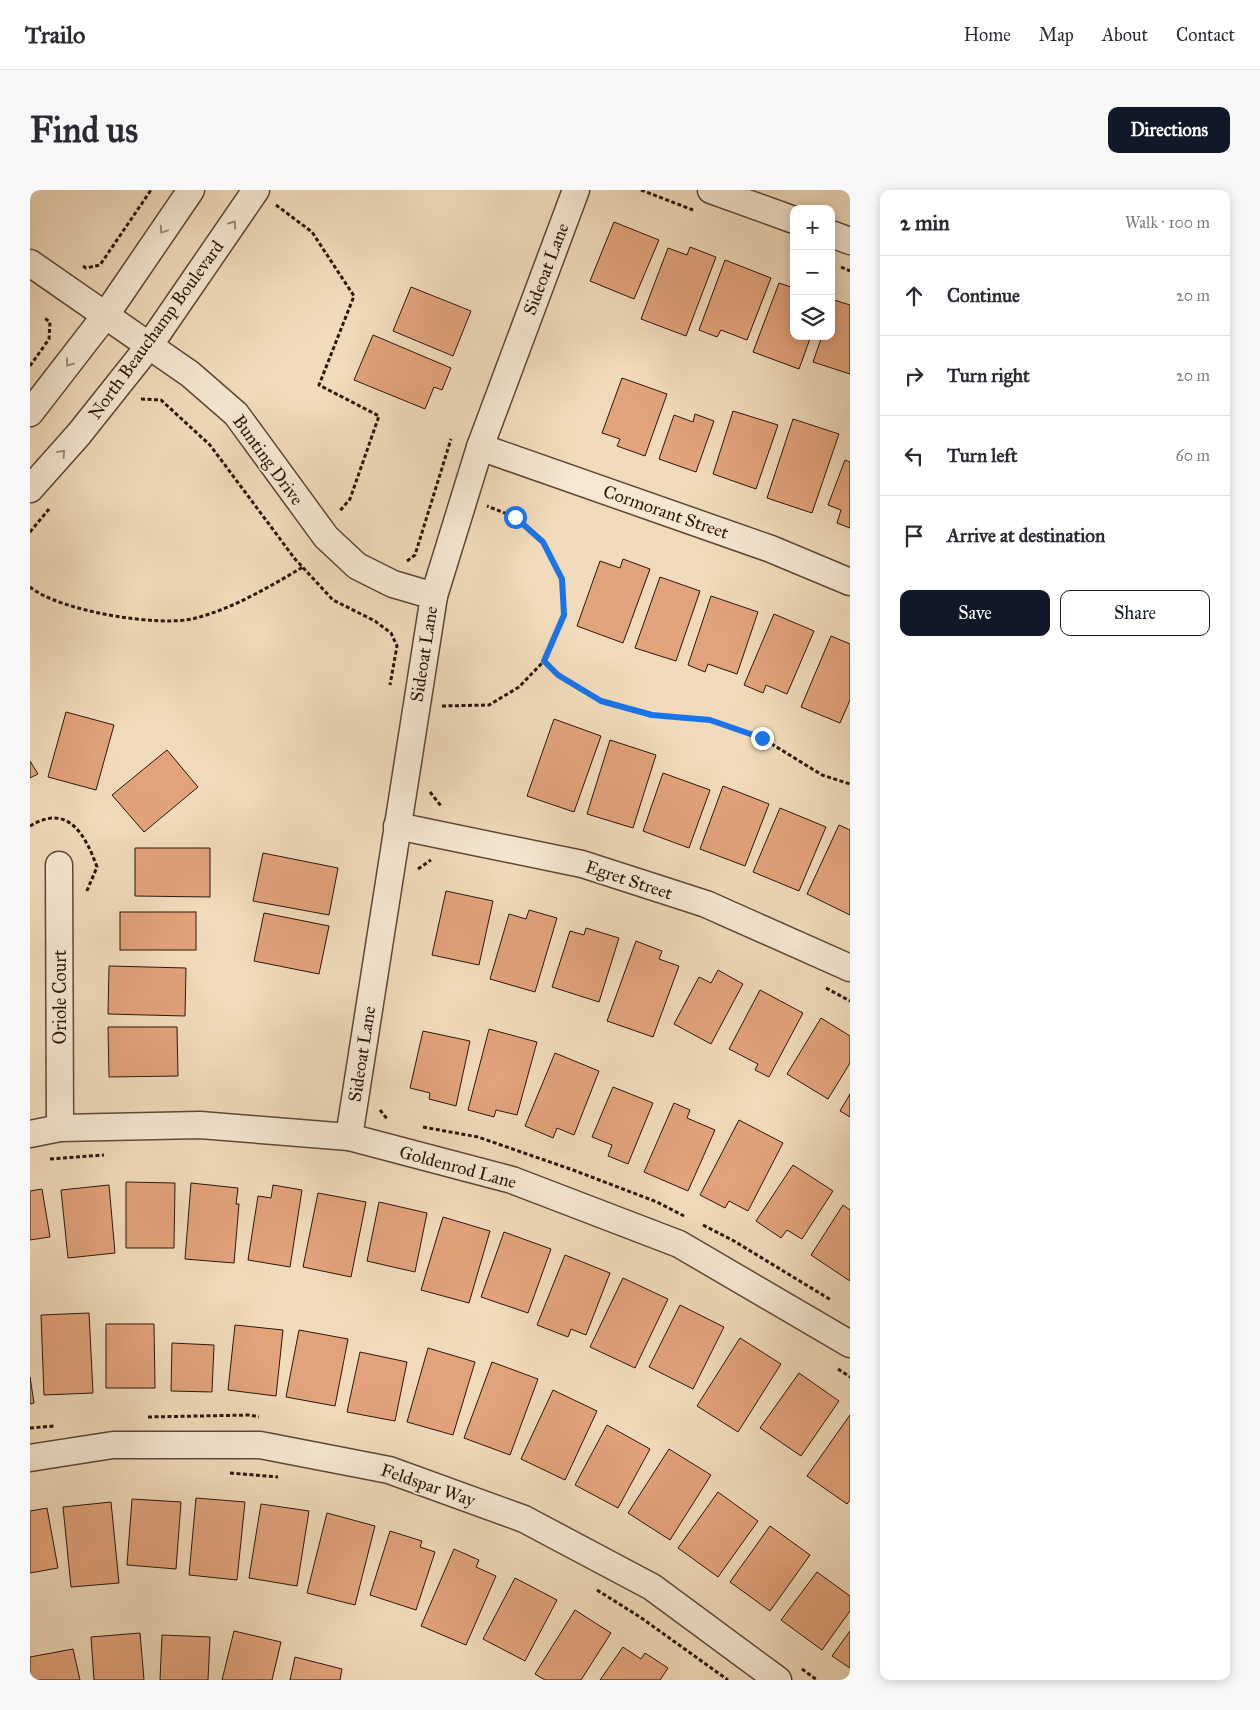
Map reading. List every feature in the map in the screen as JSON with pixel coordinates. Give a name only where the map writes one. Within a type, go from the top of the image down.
[{"type":"street","points":[[30,413],[105,316],[191,190]]},
{"type":"street","name":"Sideoat Lane","points":[[349,1138],[434,596],[480,447],[576,190]]},
{"type":"street","points":[[711,190],[790,219]]},
{"type":"street","name":"North Beauchamp Boulevard","points":[[30,489],[79,434],[269,200]]},
{"type":"street","points":[[835,235],[850,241]]},
{"type":"street","name":"Bunting Drive","points":[[30,263],[190,374],[236,414],[326,537],[357,566],[392,584],[434,596]]},
{"type":"street","name":"Cormorant Street","points":[[480,447],[771,549],[850,582]]},
{"type":"street","name":"Egret Street","points":[[397,826],[582,864],[706,904],[850,968]]},
{"type":"street","name":"Oriole Court","points":[[59,865],[60,1128]]},
{"type":"street","name":"Goldenrod Lane","points":[[30,1134],[60,1128],[200,1125],[349,1138],[512,1180],[679,1244],[850,1344]]},
{"type":"street","name":"Feldspar Way","points":[[30,1458],[114,1445],[260,1445],[389,1470],[524,1519],[652,1586],[778,1680]]},
{"type":"path","points":[[80,264],[86,268],[100,265],[151,190]]},
{"type":"path","points":[[269,200],[312,232],[354,296],[319,385],[378,416],[350,499],[338,514]]},
{"type":"path","points":[[30,366],[49,339],[50,322],[43,317]]},
{"type":"path","points":[[140,399],[161,400],[210,445],[303,567],[333,600],[376,621],[391,633],[397,646],[390,685]]},
{"type":"path","points":[[403,564],[415,555],[451,439]]},
{"type":"path","points":[[30,532],[55,502]]},
{"type":"path","points":[[441,706],[488,705],[519,686],[544,661],[564,615],[562,579],[543,542],[515,517],[481,503]]},
{"type":"path","points":[[333,507],[342,519]]},
{"type":"path","points":[[30,587],[83,610],[139,620],[194,618],[249,598],[303,567]]},
{"type":"path","points":[[544,661],[558,675],[601,701],[652,715],[710,720],[762,738],[822,775],[850,784]]},
{"type":"path","points":[[439,715],[442,696]]},
{"type":"path","points":[[429,790],[438,806],[448,808]]},
{"type":"path","points":[[30,826],[43,818],[60,818],[75,826],[84,837],[97,867],[91,885],[83,899]]},
{"type":"path","points":[[414,871],[432,860]]},
{"type":"path","points":[[820,985],[850,1001]]},
{"type":"path","points":[[377,1107],[389,1121]]},
{"type":"path","points":[[416,1126],[478,1137],[657,1202],[691,1220]]},
{"type":"path","points":[[40,1159],[109,1155]]},
{"type":"path","points":[[700,1224],[734,1241],[835,1303]]},
{"type":"path","points":[[835,1367],[850,1377]]},
{"type":"path","points":[[224,1473],[282,1478]]},
{"type":"path","points":[[590,1586],[640,1617],[728,1680]]},
{"type":"building","points":[[614,222],[659,240],[634,299],[590,281]]},
{"type":"building","points":[[690,247],[716,257],[686,336],[641,319],[668,248],[687,255]]},
{"type":"building","points":[[725,260],[771,278],[747,340],[721,330],[717,337],[699,330]]},
{"type":"building","points":[[779,283],[790,287],[790,340],[810,340],[799,369],[753,352]]},
{"type":"building","points":[[411,287],[471,311],[453,356],[393,331]]},
{"type":"building","points":[[835,300],[850,305],[850,374],[813,362],[821,340],[835,340]]},
{"type":"building","points":[[373,335],[451,368],[442,390],[434,387],[425,409],[354,380]]},
{"type":"building","points":[[622,378],[667,394],[645,456],[617,446],[620,439],[602,433]]},
{"type":"building","points":[[733,411],[778,425],[756,489],[713,474]]},
{"type":"building","points":[[695,414],[714,421],[696,472],[659,459],[674,415],[693,422]]},
{"type":"building","points":[[793,419],[839,434],[812,513],[767,498]]},
{"type":"building","points":[[845,460],[850,462],[850,528],[837,523],[841,510],[828,505]]},
{"type":"building","points":[[623,559],[650,569],[623,643],[577,626],[600,561],[620,568]]},
{"type":"building","points":[[660,577],[700,591],[676,661],[635,648]]},
{"type":"building","points":[[711,596],[758,612],[737,674],[708,664],[705,672],[688,665]]},
{"type":"building","points":[[774,614],[814,631],[787,694],[766,685],[763,693],[744,685]]},
{"type":"building","points":[[831,636],[850,644],[850,700],[840,723],[801,707]]},
{"type":"building","points":[[66,712],[114,725],[96,790],[48,777]]},
{"type":"building","points":[[554,719],[601,736],[574,812],[527,796]]},
{"type":"building","points":[[610,740],[656,755],[633,828],[587,814]]},
{"type":"building","points":[[167,750],[198,787],[144,832],[112,795]]},
{"type":"building","points":[[30,761],[38,774],[30,778]]},
{"type":"building","points":[[663,773],[710,790],[689,848],[643,831]]},
{"type":"building","points":[[723,786],[769,804],[745,866],[700,849]]},
{"type":"building","points":[[780,808],[826,827],[799,891],[753,872]]},
{"type":"building","points":[[839,825],[850,830],[850,915],[807,894]]},
{"type":"building","points":[[135,848],[210,848],[210,897],[135,896]]},
{"type":"building","points":[[263,853],[338,868],[329,915],[253,901]]},
{"type":"building","points":[[446,891],[493,901],[479,965],[432,955]]},
{"type":"building","points":[[529,910],[557,918],[535,992],[490,979],[509,914],[526,919]]},
{"type":"building","points":[[120,912],[196,912],[196,950],[120,950]]},
{"type":"building","points":[[264,913],[329,926],[319,974],[254,961]]},
{"type":"building","points":[[586,928],[619,938],[599,1002],[552,987],[570,931],[584,935]]},
{"type":"building","points":[[636,941],[662,951],[659,959],[679,966],[653,1037],[607,1021]]},
{"type":"building","points":[[109,966],[186,968],[185,1016],[108,1014]]},
{"type":"building","points":[[718,970],[743,984],[711,1044],[674,1024],[699,977],[711,983]]},
{"type":"building","points":[[760,990],[803,1013],[769,1077],[755,1070],[758,1064],[729,1049]]},
{"type":"building","points":[[821,1018],[850,1036],[850,1063],[828,1099],[787,1074]]},
{"type":"building","points":[[108,1027],[177,1027],[178,1076],[109,1077]]},
{"type":"building","points":[[489,1029],[537,1042],[517,1115],[496,1110],[494,1117],[468,1110]]},
{"type":"building","points":[[423,1031],[470,1041],[456,1106],[429,1099],[430,1093],[410,1088]]},
{"type":"building","points":[[555,1053],[599,1071],[574,1135],[557,1128],[553,1138],[525,1126]]},
{"type":"building","points":[[613,1087],[653,1103],[628,1164],[608,1156],[612,1145],[592,1137]]},
{"type":"building","points":[[850,1094],[850,1117],[840,1111]]},
{"type":"building","points":[[674,1103],[690,1110],[687,1118],[715,1130],[688,1191],[644,1172]]},
{"type":"building","points":[[739,1120],[783,1143],[748,1211],[729,1201],[725,1208],[700,1195]]},
{"type":"building","points":[[793,1165],[833,1191],[802,1239],[787,1230],[781,1238],[756,1221]]},
{"type":"building","points":[[126,1182],[175,1183],[174,1248],[126,1248]]},
{"type":"building","points":[[191,1183],[238,1188],[236,1204],[239,1204],[234,1263],[185,1259]]},
{"type":"building","points":[[109,1185],[115,1253],[68,1258],[61,1190]]},
{"type":"building","points":[[273,1185],[302,1190],[290,1267],[248,1260],[258,1196],[271,1198]]},
{"type":"building","points":[[42,1189],[50,1237],[30,1240],[30,1191]]},
{"type":"building","points":[[318,1193],[366,1202],[351,1277],[303,1267]]},
{"type":"building","points":[[379,1202],[427,1213],[415,1272],[367,1261]]},
{"type":"building","points":[[843,1205],[850,1210],[850,1281],[811,1255]]},
{"type":"building","points":[[443,1217],[490,1231],[469,1303],[421,1290]]},
{"type":"building","points":[[504,1232],[551,1249],[528,1313],[481,1297]]},
{"type":"building","points":[[565,1255],[610,1273],[586,1335],[571,1329],[568,1337],[537,1325]]},
{"type":"building","points":[[623,1278],[668,1299],[635,1368],[590,1347]]},
{"type":"building","points":[[680,1305],[724,1327],[693,1389],[649,1367]]},
{"type":"building","points":[[89,1313],[93,1393],[44,1395],[41,1315]]},
{"type":"building","points":[[106,1324],[154,1324],[155,1388],[106,1388]]},
{"type":"building","points":[[235,1325],[283,1330],[276,1396],[228,1390]]},
{"type":"building","points":[[299,1330],[348,1339],[335,1406],[286,1397]]},
{"type":"building","points":[[740,1338],[781,1364],[738,1432],[697,1406]]},
{"type":"building","points":[[172,1343],[214,1345],[212,1392],[171,1391]]},
{"type":"building","points":[[428,1348],[475,1362],[453,1435],[407,1422]]},
{"type":"building","points":[[360,1352],[407,1362],[395,1421],[347,1412]]},
{"type":"building","points":[[492,1362],[538,1379],[510,1455],[464,1438]]},
{"type":"building","points":[[799,1373],[839,1401],[801,1456],[760,1428]]},
{"type":"building","points":[[30,1377],[34,1403],[30,1404]]},
{"type":"building","points":[[553,1390],[597,1411],[565,1480],[521,1459]]},
{"type":"building","points":[[850,1415],[850,1500],[847,1504],[807,1476]]},
{"type":"building","points":[[607,1425],[650,1449],[618,1508],[575,1485]]},
{"type":"building","points":[[669,1449],[711,1475],[670,1540],[628,1513]]},
{"type":"building","points":[[718,1492],[758,1521],[718,1577],[678,1548]]},
{"type":"building","points":[[196,1498],[245,1502],[237,1580],[189,1575]]},
{"type":"building","points":[[132,1499],[181,1502],[176,1569],[127,1565]]},
{"type":"building","points":[[111,1502],[119,1583],[71,1587],[63,1507]]},
{"type":"building","points":[[261,1504],[309,1511],[297,1586],[249,1578]]},
{"type":"building","points":[[47,1508],[58,1568],[30,1573],[30,1511]]},
{"type":"building","points":[[327,1513],[375,1526],[355,1605],[307,1593]]},
{"type":"building","points":[[770,1526],[810,1555],[770,1611],[730,1582]]},
{"type":"building","points":[[390,1531],[422,1541],[420,1547],[435,1552],[416,1610],[370,1595]]},
{"type":"building","points":[[454,1549],[479,1560],[476,1567],[496,1576],[466,1645],[421,1626]]},
{"type":"building","points":[[817,1572],[850,1596],[850,1611],[822,1650],[781,1620]]},
{"type":"building","points":[[515,1578],[557,1600],[525,1661],[483,1639]]},
{"type":"building","points":[[575,1610],[611,1633],[581,1680],[545,1680],[535,1674]]},
{"type":"building","points":[[234,1631],[281,1642],[272,1680],[222,1680]]},
{"type":"building","points":[[850,1631],[850,1668],[832,1656]]},
{"type":"building","points":[[140,1633],[144,1680],[94,1680],[91,1637]]},
{"type":"building","points":[[162,1635],[210,1637],[208,1680],[160,1680]]},
{"type":"building","points":[[623,1647],[641,1659],[645,1653],[668,1668],[660,1680],[600,1680]]},
{"type":"building","points":[[73,1649],[80,1680],[30,1680],[30,1657]]},
{"type":"building","points":[[295,1657],[342,1669],[340,1680],[290,1680]]},
{"type":"route","points":[[515,517],[543,542],[562,579],[564,615],[544,661],[558,675],[601,701],[652,715],[710,720],[762,738]]}]
